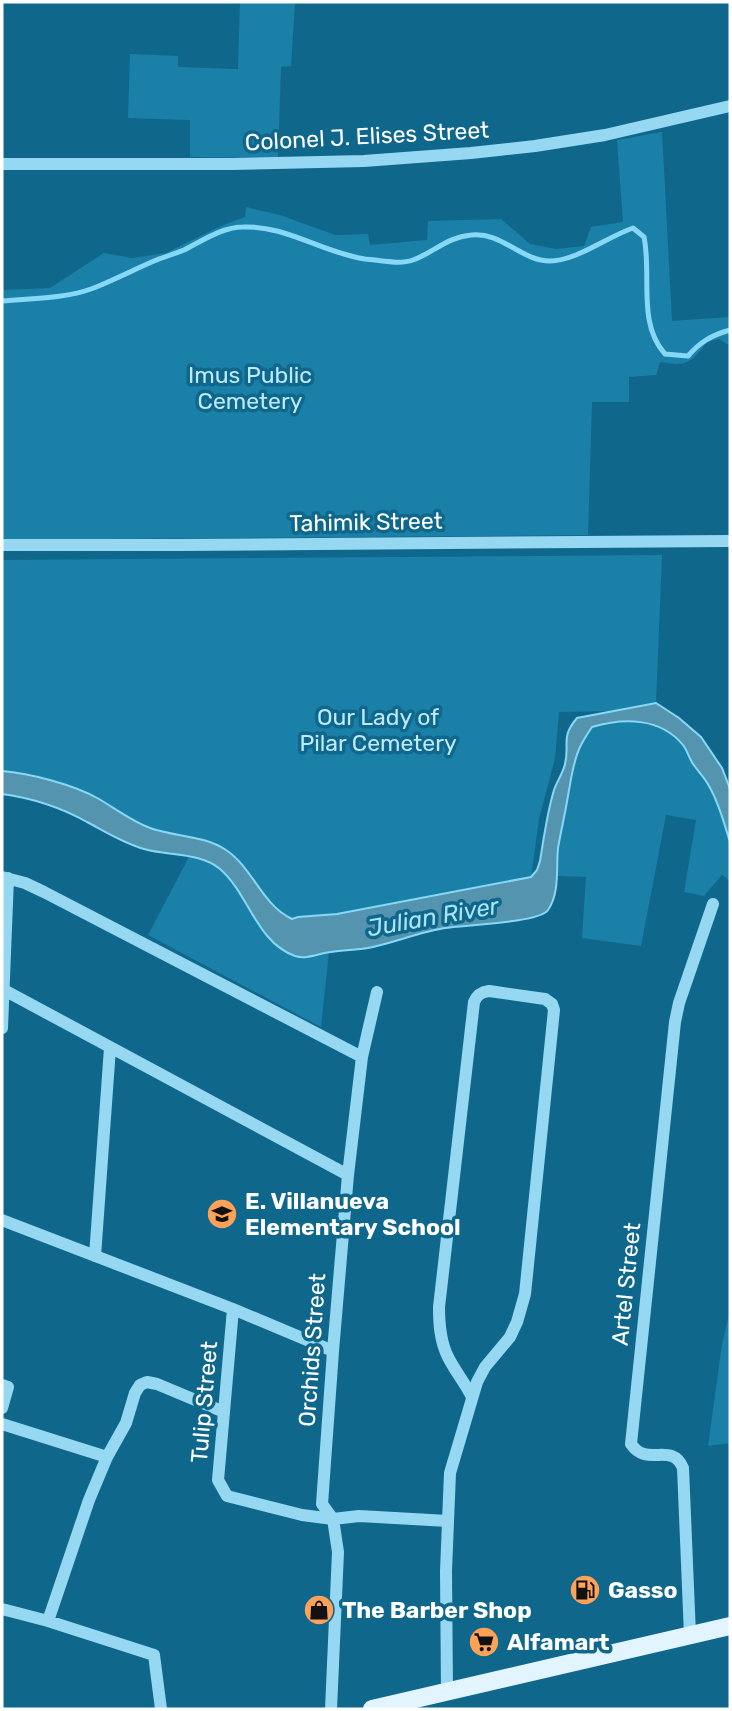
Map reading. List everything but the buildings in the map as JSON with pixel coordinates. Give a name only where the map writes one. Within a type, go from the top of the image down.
[{"type":"main road","points":[[373,1709],[730,1626]]},
{"type":"street","name":"Colonel J. Elises Street","points":[[2,164],[364,161],[471,153],[605,135],[730,106]]},
{"type":"street","name":"Tahimik Street","points":[[2,545],[730,541]]},
{"type":"street","points":[[2,1028],[5,878],[44,892],[362,1056]]},
{"type":"street","name":"Artel Street","points":[[691,1635],[683,1468],[680,1460],[673,1456],[645,1455],[636,1451],[631,1444],[674,1021],[713,904]]},
{"type":"street","points":[[4,990],[348,1175]]},
{"type":"street","points":[[447,1692],[447,1521],[450,1473],[472,1397],[485,1367],[510,1337],[523,1301],[554,1010],[552,1004],[545,999],[489,991],[482,992],[474,1002],[439,1307],[443,1344],[472,1397]]},
{"type":"street","name":"Orchids Street","points":[[331,1709],[338,1552],[333,1519],[322,1504],[348,1175],[362,1056],[377,992]]},
{"type":"street","points":[[94,1256],[110,1048]]},
{"type":"street","points":[[2,1220],[233,1309],[332,1351]]},
{"type":"street","name":"Tulip Street","points":[[233,1309],[218,1480],[227,1496],[302,1515],[333,1519]]},
{"type":"street","points":[[48,1621],[89,1500],[107,1457],[126,1423],[140,1385],[147,1382],[157,1384],[224,1412]]},
{"type":"street","points":[[2,1385],[8,1387],[2,1408]]},
{"type":"street","points":[[2,1424],[107,1457]]},
{"type":"street","points":[[333,1519],[359,1516],[447,1521]]},
{"type":"street","points":[[2,1609],[153,1655],[161,1709]]},
{"type":"green space","points":[[240,2],[295,2],[291,66],[281,67],[278,158],[190,157],[190,120],[128,118],[130,54],[178,56],[178,67],[238,69]]},
{"type":"green space","name":"Imus Public Cemetery","points":[[662,132],[672,321],[730,317],[730,346],[719,339],[707,342],[688,362],[660,362],[656,375],[629,377],[629,402],[592,402],[588,535],[2,540],[2,290],[50,288],[104,253],[132,258],[166,253],[245,217],[246,207],[280,215],[335,235],[368,234],[370,245],[427,240],[428,221],[501,219],[530,244],[556,249],[584,246],[591,227],[623,222],[617,140]]},
{"type":"green space","name":"Our Lady of Pilar Cemetery","points":[[662,555],[656,703],[609,711],[559,712],[555,758],[539,819],[531,877],[337,914],[292,919],[282,915],[227,850],[209,842],[150,828],[62,784],[2,771],[2,560]]},
{"type":"green space","points":[[624,721],[657,725],[683,745],[709,785],[730,842],[730,881],[722,875],[704,896],[684,892],[696,820],[666,815],[641,946],[582,938],[586,877],[557,876],[558,849],[579,747],[592,727]]},
{"type":"green space","points":[[189,857],[202,859],[218,867],[230,879],[271,941],[307,957],[329,952],[321,1027],[148,935]]},
{"type":"green space","points":[[730,1311],[730,1443],[708,1446],[722,1344]]},
{"type":"water","name":"Julian River","points":[[656,703],[701,737],[722,768],[730,789],[730,842],[713,793],[674,736],[663,729],[640,722],[616,722],[592,727],[574,764],[558,848],[556,888],[548,910],[531,918],[445,928],[368,948],[308,957],[295,956],[271,940],[230,879],[212,864],[193,857],[136,847],[56,808],[2,794],[2,771],[38,777],[78,789],[143,825],[199,839],[226,850],[243,866],[273,905],[292,919],[337,914],[531,877],[540,861],[549,807],[565,764],[567,736],[577,718]]},
{"type":"waterway","points":[[2,301],[58,296],[91,289],[220,232],[243,227],[274,230],[349,256],[395,262],[413,260],[447,242],[471,235],[492,237],[540,260],[560,260],[633,228],[644,237],[648,313],[656,342],[665,354],[688,356],[707,340],[730,330]]},
{"type":"place","name":"E. Villanueva Elementary School","points":[[222,1214]]},
{"type":"place","name":"Gasso","points":[[585,1590]]},
{"type":"place","name":"The Barber Shop","points":[[319,1610]]},
{"type":"place","name":"Alfamart","points":[[484,1642]]}]
